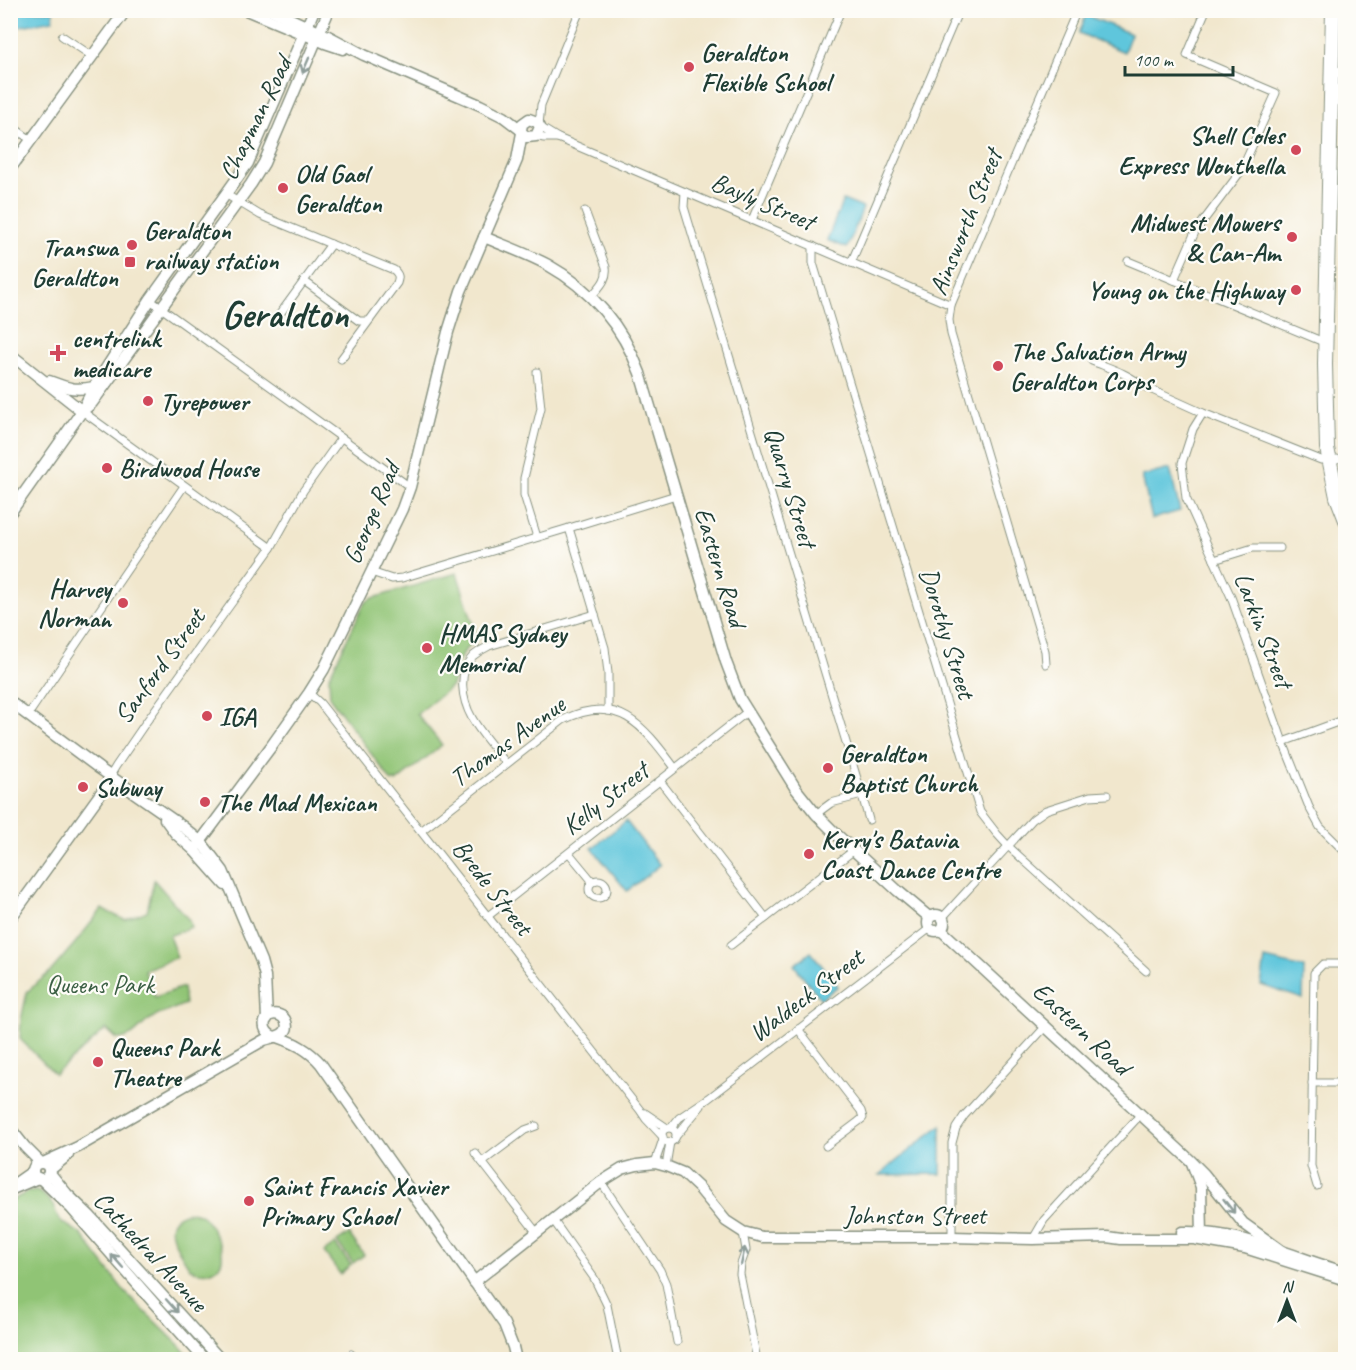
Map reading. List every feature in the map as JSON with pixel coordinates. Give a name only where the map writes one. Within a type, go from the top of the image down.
[{"type":"highway","points":[[1333,10],[1339,72],[1329,198],[1327,448],[1346,498]]},
{"type":"highway","points":[[1333,459],[1337,497],[1346,520]]},
{"type":"main road","points":[[10,169],[126,10]]},
{"type":"main road","name":"Bayly Street","points":[[271,10],[306,31]]},
{"type":"main road","name":"Chapman Road","points":[[10,513],[82,411],[94,387],[150,300],[248,164],[314,10]]},
{"type":"main road","name":"Chapman Road","points":[[82,411],[93,403],[129,354],[264,163],[329,10]]},
{"type":"main road","name":"Bayly Street","points":[[247,11],[306,31],[530,128]]},
{"type":"main road","name":"George Road","points":[[197,846],[238,792],[324,669],[402,509],[411,487],[448,332],[461,291],[530,128]]},
{"type":"main road","name":"Eastern Road","points":[[484,237],[550,266],[571,280],[591,297],[616,326],[635,360],[726,662],[740,699],[796,789],[816,814],[929,917]]},
{"type":"main road","points":[[12,356],[82,411]]},
{"type":"main road","points":[[38,377],[68,388],[80,390],[94,387]]},
{"type":"main road","points":[[10,702],[161,813],[176,834],[197,846],[231,892],[261,961],[266,976],[264,1029],[268,1034],[301,1046]]},
{"type":"main road","name":"Sanford Street","points":[[10,919],[106,786],[110,776]]},
{"type":"main road","points":[[937,915],[942,918],[944,925],[935,929],[927,925],[929,917],[937,915]]},
{"type":"main road","name":"Eastern Road","points":[[935,929],[1046,1026],[1204,1173],[1243,1223],[1282,1251]]},
{"type":"main road","points":[[266,992],[301,1046],[321,1064],[504,1324],[516,1359]]},
{"type":"main road","points":[[10,1189],[78,1147],[264,1040],[284,1033],[284,1022],[276,1015],[269,1016],[243,1052]]},
{"type":"main road","name":"Cathedral Avenue","points":[[10,1128],[41,1170]]},
{"type":"main road","name":"Cathedral Avenue","points":[[10,1140],[90,1216],[202,1347],[220,1359]]},
{"type":"main road","name":"Eastern Road","points":[[1191,1161],[1201,1187],[1202,1236]]},
{"type":"main road","points":[[474,1282],[601,1182],[622,1169],[637,1165],[661,1164]]},
{"type":"main road","name":"Johnston Street","points":[[661,1164],[683,1173],[699,1188],[726,1221],[743,1232],[762,1237],[1033,1239],[1107,1237],[1121,1239],[1202,1236],[1248,1240],[1346,1273]]},
{"type":"main road","name":"Johnston Street","points":[[1202,1236],[1346,1280]]},
{"type":"main road","name":"Cathedral Avenue","points":[[202,1347],[206,1359]]},
{"type":"street","name":"George Road","points":[[530,128],[580,10]]},
{"type":"street","points":[[752,220],[842,10]]},
{"type":"street","points":[[851,263],[959,10]]},
{"type":"street","name":"Ainsworth Street","points":[[1046,664],[1045,651],[951,334],[949,320],[951,304],[1077,10]]},
{"type":"street","points":[[1174,280],[1195,232],[1241,171],[1276,93],[1187,55],[1206,10]]},
{"type":"street","points":[[62,36],[92,56]]},
{"type":"street","name":"George Road","points":[[530,128],[534,111],[541,105]]},
{"type":"street","points":[[10,125],[32,140]]},
{"type":"street","name":"Bayly Street","points":[[530,128],[951,304]]},
{"type":"street","name":"Quarry Street","points":[[686,192],[684,207],[869,820]]},
{"type":"street","points":[[227,195],[260,214],[394,270],[398,274],[397,283],[341,359]]},
{"type":"street","points":[[585,211],[607,273],[606,279],[591,297]]},
{"type":"street","points":[[277,318],[330,244]]},
{"type":"street","name":"Dorothy Street","points":[[813,246],[813,263],[980,812],[1008,846],[1146,971]]},
{"type":"street","points":[[1128,261],[1328,343]]},
{"type":"street","points":[[304,281],[359,321],[368,321]]},
{"type":"street","points":[[150,300],[411,487]]},
{"type":"street","points":[[1092,361],[1203,413],[1322,460],[1333,459]]},
{"type":"street","points":[[537,372],[541,408],[524,478],[524,495],[537,537]]},
{"type":"street","points":[[82,411],[271,548]]},
{"type":"street","name":"Larkin Street","points":[[1203,413],[1193,429],[1182,463],[1185,498],[1231,597],[1309,807],[1320,826],[1346,853]]},
{"type":"street","name":"Sanford Street","points":[[110,776],[144,724],[271,548],[303,491],[341,438]]},
{"type":"street","points":[[28,715],[184,486]]},
{"type":"street","points":[[371,572],[392,579],[402,578],[676,495]]},
{"type":"street","points":[[569,528],[605,648],[608,711]]},
{"type":"street","points":[[1214,560],[1253,548],[1280,548]]},
{"type":"street","points":[[506,763],[472,719],[467,708],[462,689],[465,670],[469,662],[489,646],[596,614]]},
{"type":"street","name":"Brede Street","points":[[309,693],[320,703],[650,1125],[665,1139]]},
{"type":"street","name":"Thomas Avenue","points":[[421,831],[563,720],[584,711],[608,711],[627,716],[653,739],[675,768]]},
{"type":"street","name":"Kelly Street","points":[[488,916],[747,712]]},
{"type":"street","points":[[1284,742],[1346,719]]},
{"type":"street","points":[[660,781],[766,918]]},
{"type":"street","points":[[816,814],[831,803],[862,795]]},
{"type":"street","points":[[942,918],[1033,819],[1046,810],[1090,796],[1107,795]]},
{"type":"street","points":[[731,945],[853,850]]},
{"type":"street","points":[[569,853],[593,882]]},
{"type":"street","name":"Waldeck Street","points":[[669,1128],[679,1118],[935,929]]},
{"type":"street","points":[[1317,1186],[1311,1166],[1314,973],[1323,964],[1346,964]]},
{"type":"street","points":[[952,1237],[952,1143],[956,1128],[964,1116],[1046,1026]]},
{"type":"street","points":[[798,1029],[861,1111],[862,1118],[858,1122],[826,1146]]},
{"type":"street","points":[[1312,1083],[1346,1083]]},
{"type":"street","name":"Waldeck Street","points":[[665,1139],[676,1139],[709,1098]]},
{"type":"street","name":"Brede Street","points":[[640,1110],[675,1130],[677,1135]]},
{"type":"street","points":[[1033,1239],[1044,1220],[1141,1114]]},
{"type":"street","points":[[482,1162],[525,1130],[536,1126]]},
{"type":"street","points":[[661,1164],[665,1139],[662,1133],[669,1128]]},
{"type":"street","points":[[475,1153],[537,1233]]},
{"type":"street","points":[[601,1182],[660,1270],[666,1284],[677,1342]]},
{"type":"street","points":[[553,1220],[594,1278],[607,1305],[618,1359]]},
{"type":"street","points":[[743,1232],[746,1250],[740,1274],[757,1359]]},
{"type":"green space","points":[[457,573],[478,639],[466,649],[458,662],[452,686],[417,714],[442,745],[396,782],[395,780],[392,782],[330,698],[329,677],[364,604],[370,599]]},
{"type":"green space","name":"Queens Park","points":[[154,880],[189,920],[191,927],[169,936],[177,957],[144,970],[155,997],[183,987],[185,1004],[153,1018],[123,1039],[117,1039],[106,1029],[55,1074],[20,1039],[21,1020],[27,992],[51,971],[102,909],[125,920],[147,911]]},
{"type":"green space","points":[[37,1191],[53,1205],[59,1220],[81,1234],[125,1292],[191,1359],[11,1359],[11,1201],[27,1192]]},
{"type":"green space","points":[[188,1212],[197,1213],[205,1218],[220,1245],[222,1260],[216,1269],[200,1272],[189,1267],[172,1236],[173,1222],[178,1216]]},
{"type":"green space","points":[[349,1234],[364,1255],[353,1263],[337,1242]]},
{"type":"green space","points":[[335,1244],[351,1265],[340,1274],[324,1252]]},
{"type":"water","points":[[11,10],[53,11],[53,20],[11,28]]},
{"type":"water","points":[[1086,15],[1131,34],[1124,52],[1079,33]]},
{"type":"water","points":[[843,200],[863,208],[847,248],[827,240]]},
{"type":"water","points":[[1170,469],[1180,511],[1152,519],[1142,476]]},
{"type":"water","points":[[626,821],[660,865],[627,891],[592,848]]},
{"type":"water","points":[[811,952],[838,986],[821,999],[794,965]]},
{"type":"water","points":[[1265,959],[1304,968],[1303,999],[1261,985]]},
{"type":"water","points":[[941,1125],[941,1174],[879,1175]]},
{"type":"place","name":"Geraldton Flexible School","points":[[689,67]]},
{"type":"place","name":"Shell Coles Express Wonthella","points":[[1296,150]]},
{"type":"place","name":"Old Gaol Geraldton","points":[[283,188]]},
{"type":"place","name":"Midwest Mowers & Can-Am","points":[[1292,237]]},
{"type":"place","name":"Geraldton railway station","points":[[132,245]]},
{"type":"place","name":"Transwa Geraldton","points":[[130,262]]},
{"type":"place","name":"Young on the Highway","points":[[1296,290]]},
{"type":"place","name":"centrelink medicare","points":[[58,353]]},
{"type":"place","name":"The Salvation Army Geraldton Corps","points":[[998,366]]},
{"type":"place","name":"Tyrepower","points":[[148,401]]},
{"type":"place","name":"Birdwood House","points":[[107,468]]},
{"type":"place","name":"Harvey Norman","points":[[123,603]]},
{"type":"place","name":"HMAS Sydney Memorial","points":[[427,648]]},
{"type":"place","name":"IGA","points":[[207,716]]},
{"type":"place","name":"Geraldton Baptist Church","points":[[828,768]]},
{"type":"place","name":"Subway","points":[[83,787]]},
{"type":"place","name":"The Mad Mexican","points":[[205,802]]},
{"type":"place","name":"Kerry's Batavia Coast Dance Centre","points":[[809,854]]},
{"type":"place","name":"Queens Park Theatre","points":[[98,1062]]},
{"type":"place","name":"Saint Francis Xavier Primary School","points":[[249,1201]]},
{"type":"district","name":"Geraldton","points":[[285,314]]}]
